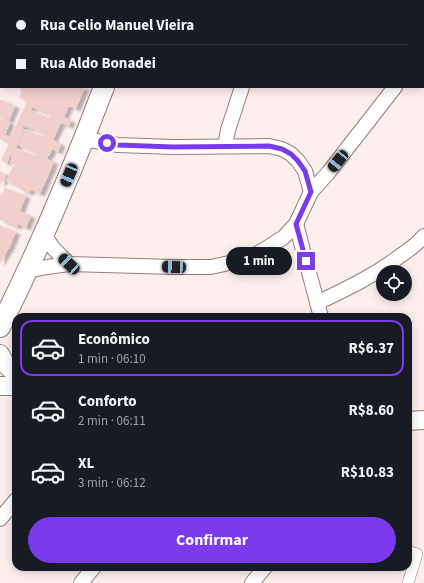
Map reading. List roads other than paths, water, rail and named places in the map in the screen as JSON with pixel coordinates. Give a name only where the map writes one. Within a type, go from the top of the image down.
[{"type":"main road","points":[[0,327],[44,234],[104,88]]},
{"type":"main road","points":[[0,307],[23,278]]},
{"type":"street","points":[[225,146],[228,130],[242,88]]},
{"type":"street","points":[[23,278],[47,267],[69,264],[211,267],[248,259],[284,237],[296,224],[311,192],[338,161],[394,88]]},
{"type":"street","points":[[84,139],[118,145],[173,147],[269,146],[282,149],[291,154],[305,171],[311,192]]},
{"type":"street","points":[[296,224],[320,313]]},
{"type":"street","points":[[44,234],[53,248],[69,264]]},
{"type":"street","points":[[317,303],[359,283],[372,275],[397,259],[417,244],[424,236]]},
{"type":"street","points":[[0,354],[12,370]]},
{"type":"street","points":[[0,386],[12,386]]},
{"type":"street","points":[[412,421],[424,420]]},
{"type":"street","points":[[0,519],[12,505]]},
{"type":"street","points":[[412,552],[417,554],[412,570]]},
{"type":"street","points":[[81,583],[91,571]]},
{"type":"street","points":[[252,583],[262,571]]},
{"type":"street","points":[[408,583],[412,571]]}]
